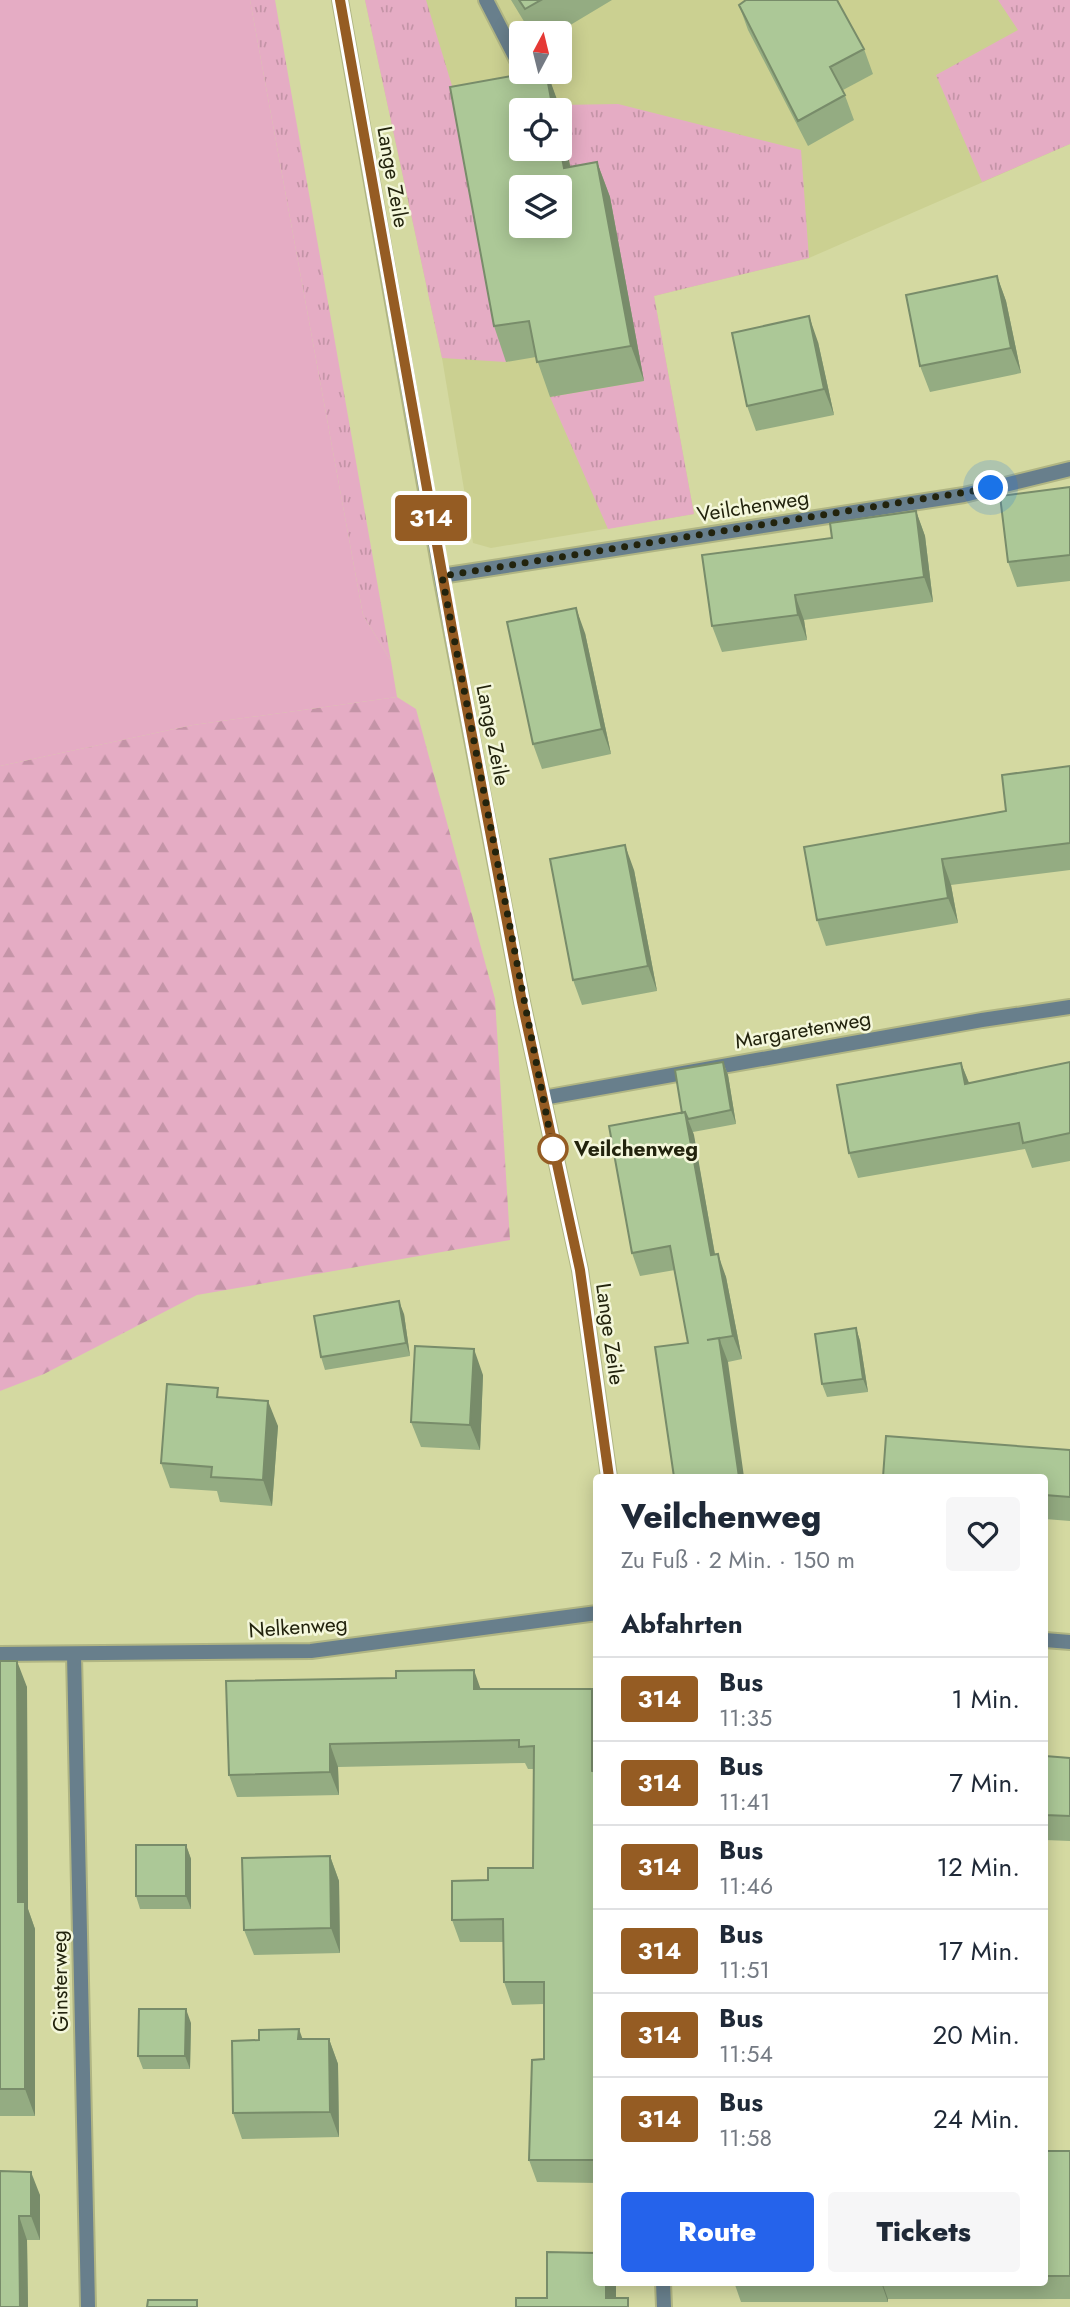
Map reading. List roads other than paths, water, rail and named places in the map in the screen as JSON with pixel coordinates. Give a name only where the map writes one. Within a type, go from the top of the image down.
[{"type":"street","name":"Lange Zeile","points":[[340,0],[442,576],[543,1098],[580,1270],[609,1474]]},
{"type":"street","points":[[486,0],[509,45]]},
{"type":"street","name":"Veilchenweg","points":[[442,576],[964,495],[1070,469]]},
{"type":"street","name":"Margaretenweg","points":[[543,1098],[982,1020],[1070,1007]]},
{"type":"street","name":"Nelkenweg","points":[[0,1654],[311,1651],[593,1614]]},
{"type":"street","points":[[1048,1640],[1070,1642]]},
{"type":"street","name":"Ginsterweg","points":[[74,1654],[88,2307]]},
{"type":"street","points":[[663,2286],[664,2307]]},
{"type":"place","name":"Veilchenweg","points":[[553,1149]]}]
